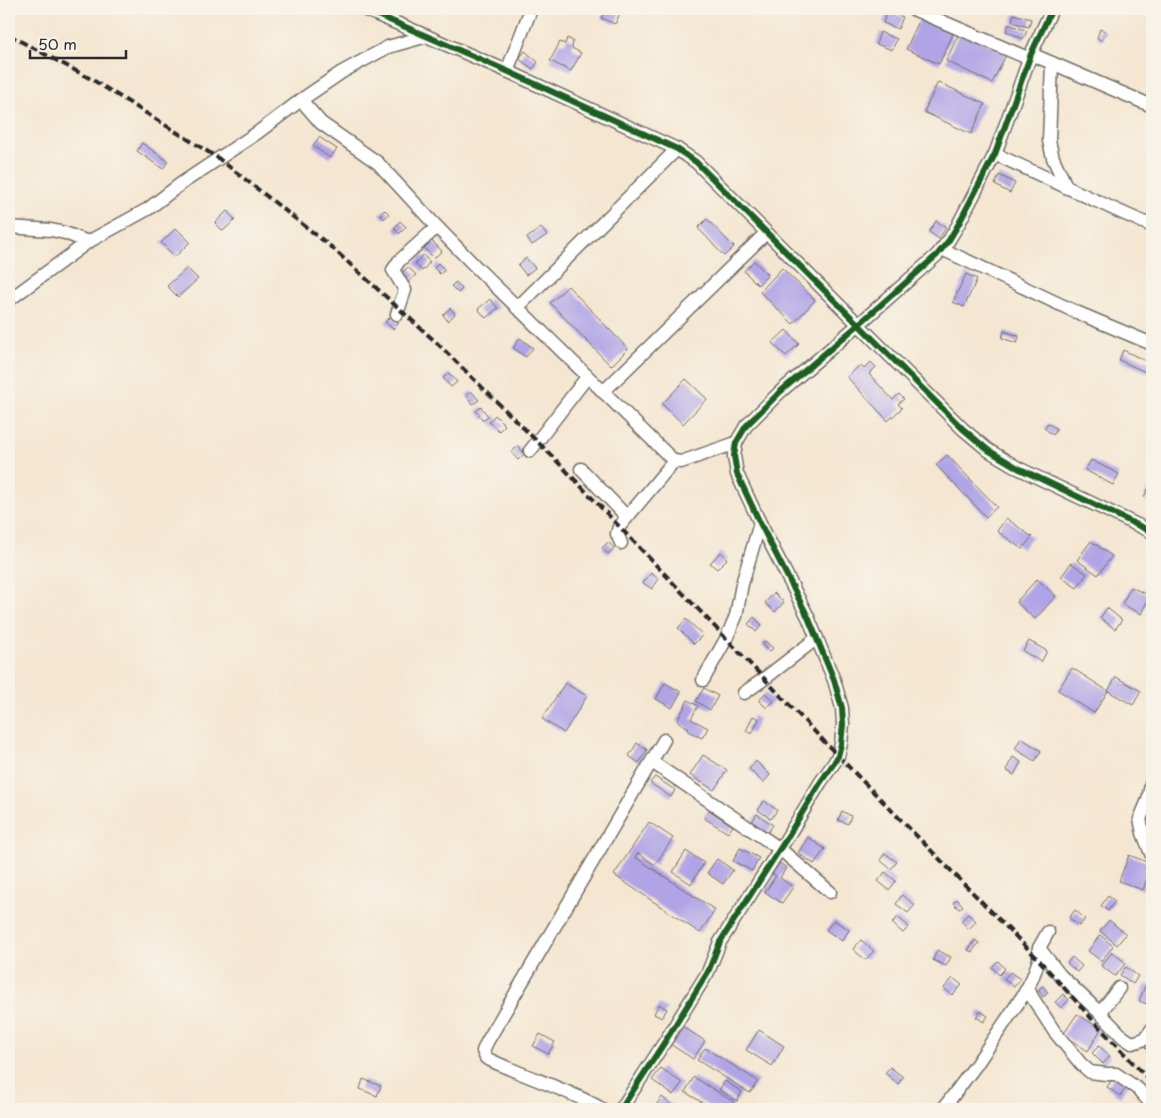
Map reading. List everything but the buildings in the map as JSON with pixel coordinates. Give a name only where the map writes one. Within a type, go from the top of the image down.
[{"type":"street","points":[[364,9],[507,71],[676,149],[696,162],[963,429],[988,450],[1018,468],[1152,532]]},
{"type":"street","points":[[507,71],[531,9]]},
{"type":"street","points":[[913,9],[1152,106]]},
{"type":"street","points":[[621,1109],[708,972],[720,942],[780,849],[820,782],[834,763],[841,744],[842,708],[834,680],[808,618],[737,474],[734,456],[736,443],[746,426],[780,392],[858,325],[942,249],[949,240],[995,154],[1030,57],[1052,9]]},
{"type":"street","points":[[9,300],[88,242],[148,209],[182,183],[257,133],[342,72],[388,47],[426,36]]},
{"type":"street","points":[[1052,64],[1049,141],[1053,158],[1067,188]]},
{"type":"street","points":[[301,100],[321,123],[378,163],[437,227],[517,308],[674,461],[681,462],[736,443]]},
{"type":"street","points":[[517,308],[676,149]]},
{"type":"street","points":[[995,154],[1152,226]]},
{"type":"street","points":[[9,227],[51,230],[88,242]]},
{"type":"street","points":[[397,314],[405,290],[393,270],[399,261],[437,227]]},
{"type":"street","points":[[603,392],[766,233]]},
{"type":"street","points":[[942,249],[1076,312],[1152,344]]},
{"type":"street","points":[[530,451],[587,376]]},
{"type":"street","points":[[621,543],[617,531],[674,461]]},
{"type":"street","points":[[581,469],[627,517]]},
{"type":"street","points":[[703,680],[726,639],[736,616],[742,584],[760,523]]},
{"type":"street","points":[[744,693],[817,638]]},
{"type":"street","points":[[602,1109],[587,1100],[506,1068],[486,1058],[483,1051],[664,740]]},
{"type":"street","points":[[652,762],[780,849],[830,892]]},
{"type":"street","points":[[1152,780],[1150,804],[1140,819],[1152,856]]},
{"type":"street","points":[[943,1109],[976,1065],[1028,988],[1039,960],[1039,948],[1048,932]]},
{"type":"street","points":[[1039,948],[1060,975],[1123,1037],[1132,1043],[1145,1039],[1152,1029]]},
{"type":"street","points":[[1028,988],[1054,1031],[1081,1064],[1090,1072],[1116,1074],[1138,1089],[1152,1105]]},
{"type":"street","points":[[1100,1013],[1120,988]]},
{"type":"railway","points":[[9,35],[93,80],[218,158],[329,245],[438,344],[554,458],[838,756],[1039,960],[1152,1083]]},
{"type":"cycle path","points":[[364,9],[507,71],[677,149],[696,162],[963,429],[988,450],[1018,468],[1152,532]]},
{"type":"cycle path","points":[[621,1109],[708,972],[720,942],[834,763],[841,744],[842,708],[834,680],[808,617],[737,474],[734,456],[736,443],[746,426],[780,392],[937,255],[949,240],[995,154],[1031,54],[1052,9]]}]
